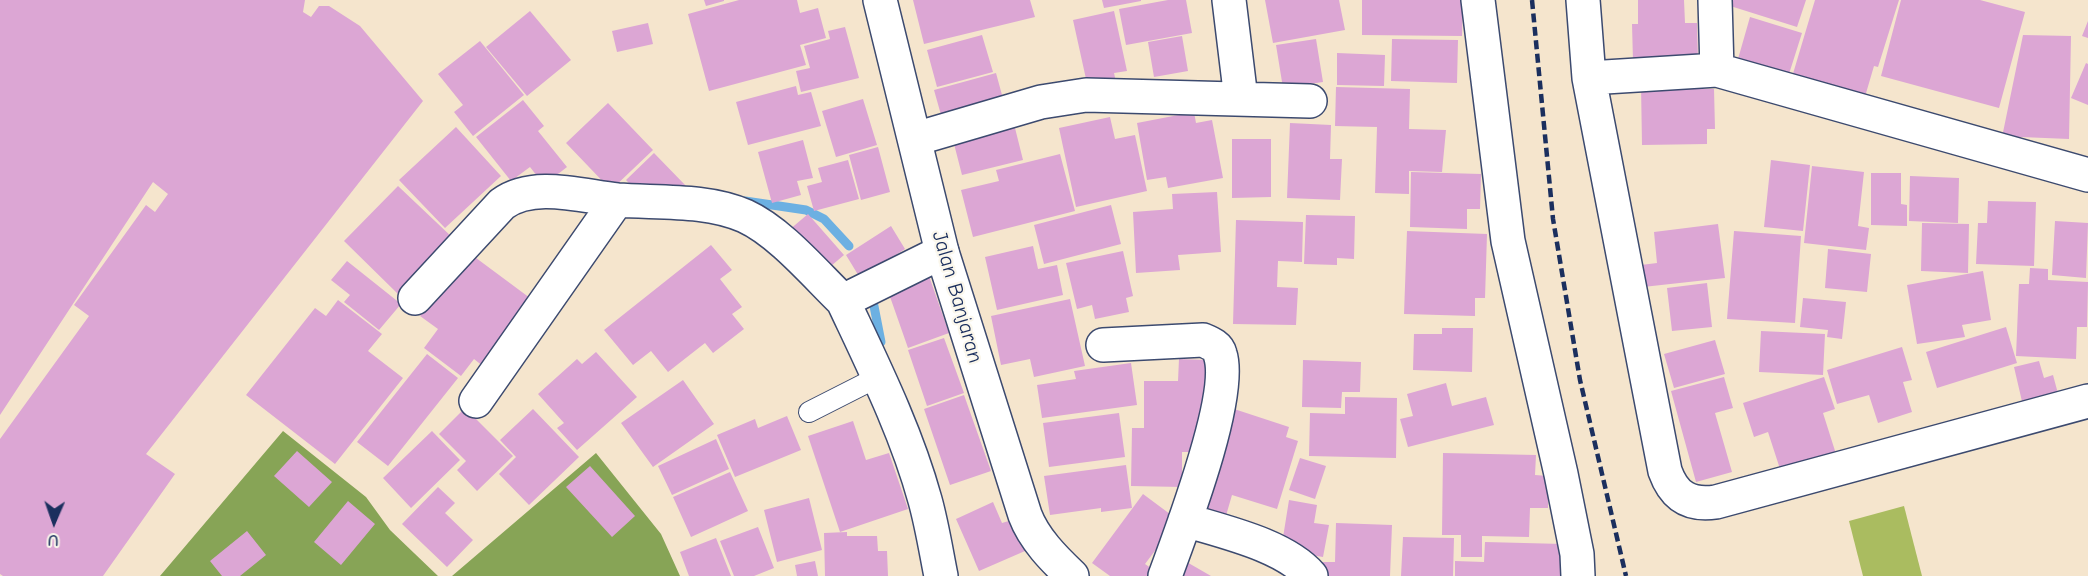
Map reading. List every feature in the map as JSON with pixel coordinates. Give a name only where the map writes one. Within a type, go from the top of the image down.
[{"type":"street","name":"Jalan Banjaran","points":[[880,0],[915,138],[929,258],[1029,526],[1056,561],[1072,576]]},
{"type":"street","points":[[1228,0],[1241,99]]},
{"type":"street","points":[[1478,0],[1508,241],[1561,474],[1577,554],[1578,576]]},
{"type":"street","points":[[1583,0],[1589,78],[1665,471],[1674,490],[1684,499],[1698,504],[1716,502],[2088,401]]},
{"type":"street","points":[[1715,0],[1717,70]]},
{"type":"street","points":[[1589,78],[1717,70],[2088,175]]},
{"type":"street","points":[[915,138],[1041,102],[1064,98],[1115,95],[1310,101]]},
{"type":"street","points":[[416,298],[510,198],[528,192],[718,207],[745,216],[774,235],[853,296],[878,377],[925,499],[941,576]]},
{"type":"street","points":[[476,401],[617,200]]},
{"type":"street","points":[[853,296],[929,258]]},
{"type":"street","points":[[1103,345],[1203,340],[1214,344],[1220,353],[1221,387],[1214,425],[1165,576]]},
{"type":"street","points":[[1185,520],[1279,552],[1304,568],[1311,576]]},
{"type":"lane","points":[[809,412],[878,377]]},
{"type":"green space","points":[[283,431],[366,497],[390,530],[438,576],[160,576]]},
{"type":"green space","points":[[596,453],[661,534],[680,576],[452,576]]},
{"type":"green space","points":[[1904,506],[1922,576],[1863,576],[1849,521]]},
{"type":"building","points":[[0,0],[305,0],[303,12],[311,17],[319,6],[329,6],[360,26],[423,101],[146,454],[175,474],[103,576],[3,576],[0,574],[0,439],[89,316],[74,305],[146,205],[155,212],[168,194],[153,182],[0,415]]},
{"type":"building","points":[[704,0],[724,0],[724,1],[706,6]]},
{"type":"building","points":[[739,0],[797,0],[800,13],[818,8],[826,38],[800,45],[806,65],[709,91],[688,14]]},
{"type":"building","points":[[913,0],[1030,0],[1035,17],[924,44]]},
{"type":"building","points":[[1102,0],[1141,0],[1141,1],[1104,8]]},
{"type":"building","points":[[1168,0],[1186,0],[1192,33],[1126,45],[1119,9]]},
{"type":"building","points":[[1265,0],[1339,0],[1345,30],[1273,43]]},
{"type":"building","points":[[1362,0],[1463,0],[1462,36],[1362,35]]},
{"type":"building","points":[[1638,0],[1684,0],[1685,23],[1697,23],[1698,60],[1633,61],[1632,24],[1638,24]]},
{"type":"building","points":[[1725,0],[1806,0],[1797,27],[1724,4]]},
{"type":"building","points":[[1815,0],[1899,0],[1878,67],[1874,66],[1864,100],[1792,77]]},
{"type":"building","points":[[1901,0],[1980,0],[2025,12],[1999,108],[1881,76]]},
{"type":"building","points":[[530,11],[571,60],[527,96],[486,47]]},
{"type":"building","points":[[1114,11],[1127,71],[1114,73],[1116,82],[1088,88],[1073,20]]},
{"type":"building","points":[[1750,17],[1802,33],[1789,74],[1738,59]]},
{"type":"building","points":[[2088,21],[2088,38],[2082,36]]},
{"type":"building","points":[[648,23],[653,44],[617,52],[612,31]]},
{"type":"building","points":[[845,27],[859,78],[801,92],[796,71],[810,68],[804,46],[830,39],[828,31]]},
{"type":"building","points":[[982,35],[993,72],[937,87],[927,50]]},
{"type":"building","points":[[2023,35],[2071,36],[2069,139],[2021,137],[2018,150],[2000,147]]},
{"type":"building","points":[[1182,36],[1188,71],[1154,77],[1148,42]]},
{"type":"building","points":[[1316,39],[1323,82],[1283,88],[1276,45]]},
{"type":"building","points":[[1392,39],[1458,40],[1457,83],[1391,81]]},
{"type":"building","points":[[480,41],[524,95],[473,136],[454,112],[463,105],[438,74]]},
{"type":"building","points":[[1337,53],[1385,55],[1384,86],[1337,85]]},
{"type":"building","points":[[2086,63],[2088,64],[2088,105],[2071,98]]},
{"type":"building","points":[[996,73],[1005,106],[943,122],[934,90]]},
{"type":"building","points":[[1704,79],[1704,89],[1714,89],[1715,129],[1707,129],[1707,144],[1642,145],[1641,85]]},
{"type":"building","points":[[796,86],[798,95],[811,92],[821,126],[748,145],[736,102]]},
{"type":"building","points":[[1336,87],[1410,89],[1409,129],[1446,130],[1442,172],[1409,171],[1409,194],[1375,193],[1377,127],[1335,126]]},
{"type":"building","points":[[863,99],[877,145],[836,157],[822,111]]},
{"type":"building","points":[[523,100],[544,126],[538,131],[567,167],[544,185],[530,167],[511,181],[476,137]]},
{"type":"building","points":[[608,103],[653,150],[611,190],[566,143]]},
{"type":"building","points":[[1194,112],[1196,123],[1212,120],[1223,178],[1168,188],[1166,177],[1147,180],[1137,123]]},
{"type":"building","points":[[1110,117],[1115,139],[1135,135],[1147,191],[1076,207],[1059,128]]},
{"type":"building","points":[[1290,123],[1331,125],[1330,159],[1342,159],[1340,200],[1287,198]]},
{"type":"building","points":[[1014,124],[1023,160],[962,175],[953,140]]},
{"type":"building","points":[[456,127],[501,176],[445,228],[399,180]]},
{"type":"building","points":[[1232,139],[1271,139],[1271,197],[1232,198]]},
{"type":"building","points":[[803,140],[813,178],[797,181],[801,195],[772,203],[758,152]]},
{"type":"building","points":[[878,147],[890,192],[861,200],[849,155]]},
{"type":"building","points":[[654,153],[687,187],[643,198],[626,180]]},
{"type":"building","points":[[1060,154],[1075,211],[973,237],[961,190],[999,181],[996,170]]},
{"type":"building","points":[[848,160],[859,199],[814,211],[807,186],[822,182],[818,168]]},
{"type":"building","points":[[1771,160],[1810,165],[1803,231],[1764,227]]},
{"type":"building","points":[[1812,166],[1864,172],[1858,226],[1869,228],[1866,250],[1804,243]]},
{"type":"building","points":[[1411,172],[1481,174],[1480,209],[1467,209],[1467,229],[1410,227]]},
{"type":"building","points":[[1871,173],[1901,173],[1901,204],[1907,205],[1907,226],[1871,225]]},
{"type":"building","points":[[1910,176],[1959,178],[1958,223],[1909,221]]},
{"type":"building","points":[[398,186],[454,239],[399,295],[344,241]]},
{"type":"building","points":[[1217,192],[1221,252],[1178,255],[1180,270],[1136,273],[1133,212],[1173,209],[1172,194]]},
{"type":"building","points":[[1988,201],[2036,202],[2034,266],[1976,264],[1978,223],[1987,223]]},
{"type":"building","points":[[1111,205],[1121,244],[1044,264],[1034,225]]},
{"type":"building","points":[[808,214],[844,255],[818,277],[782,236]]},
{"type":"building","points":[[1306,215],[1355,216],[1354,259],[1337,258],[1337,265],[1304,264]]},
{"type":"building","points":[[1236,220],[1303,222],[1302,262],[1278,261],[1277,287],[1298,288],[1296,325],[1233,324]]},
{"type":"building","points":[[2055,221],[2088,223],[2086,278],[2052,275]]},
{"type":"building","points":[[1922,223],[1969,224],[1968,273],[1921,271]]},
{"type":"building","points":[[1718,224],[1725,278],[1643,287],[1641,265],[1657,263],[1654,232]]},
{"type":"building","points":[[891,226],[905,249],[860,278],[846,255]]},
{"type":"building","points":[[1407,231],[1487,234],[1485,298],[1475,298],[1475,316],[1404,314]]},
{"type":"building","points":[[1734,231],[1801,236],[1795,323],[1727,319]]},
{"type":"building","points":[[711,245],[732,270],[720,279],[742,307],[732,314],[744,329],[713,353],[705,343],[668,372],[651,351],[633,365],[604,330]]},
{"type":"building","points":[[1033,246],[1038,269],[1057,265],[1063,295],[997,310],[985,257]]},
{"type":"building","points":[[1828,249],[1871,254],[1867,292],[1825,288]]},
{"type":"building","points":[[1123,251],[1133,296],[1126,298],[1129,312],[1095,319],[1092,305],[1077,309],[1066,263]]},
{"type":"building","points":[[468,252],[534,301],[484,367],[474,359],[461,376],[424,348],[438,329],[420,316]]},
{"type":"building","points":[[347,261],[401,304],[379,330],[344,302],[350,295],[331,280]]},
{"type":"building","points":[[2030,268],[2048,269],[2048,280],[2088,282],[2087,327],[2077,327],[2076,359],[2016,356],[2019,284],[2029,284]]},
{"type":"building","points":[[1983,271],[1991,320],[1962,325],[1965,337],[1917,344],[1907,285]]},
{"type":"building","points":[[929,276],[949,333],[908,348],[888,291]]},
{"type":"building","points":[[1707,283],[1712,327],[1672,331],[1667,288]]},
{"type":"building","points":[[1803,298],[1846,302],[1842,339],[1827,337],[1828,330],[1800,327]]},
{"type":"building","points":[[1070,299],[1085,366],[1034,377],[1030,359],[1001,365],[991,316]]},
{"type":"building","points":[[338,300],[382,334],[368,351],[403,378],[335,464],[246,395],[315,308],[326,316]]},
{"type":"building","points":[[2006,327],[2017,363],[1937,388],[1926,352]]},
{"type":"building","points":[[1442,328],[1473,328],[1472,372],[1413,370],[1414,334],[1442,334]]},
{"type":"building","points":[[1761,331],[1825,334],[1823,375],[1759,372]]},
{"type":"building","points":[[944,338],[964,393],[927,406],[908,350]]},
{"type":"building","points":[[1715,340],[1725,374],[1674,388],[1664,354]]},
{"type":"building","points":[[1902,347],[1912,380],[1903,382],[1912,412],[1878,423],[1869,395],[1837,404],[1827,370]]},
{"type":"building","points":[[596,352],[637,397],[577,450],[557,428],[564,423],[538,394],[577,359],[582,364]]},
{"type":"building","points":[[427,354],[458,378],[388,466],[357,442]]},
{"type":"building","points":[[1179,359],[1206,360],[1205,452],[1182,452],[1182,487],[1131,486],[1132,428],[1144,428],[1144,381],[1178,381]]},
{"type":"building","points":[[1303,360],[1361,362],[1360,392],[1342,392],[1341,408],[1302,407]]},
{"type":"building","points":[[2039,361],[2044,378],[2053,375],[2060,401],[2024,410],[2014,367]]},
{"type":"building","points":[[1131,363],[1137,405],[1042,418],[1037,385],[1076,379],[1074,371]]},
{"type":"building","points":[[1724,377],[1733,408],[1715,413],[1732,472],[1696,482],[1671,391]]},
{"type":"building","points":[[1824,377],[1835,409],[1823,413],[1836,454],[1781,472],[1768,432],[1754,437],[1743,403]]},
{"type":"building","points":[[683,380],[714,424],[653,467],[621,423]]},
{"type":"building","points":[[1446,383],[1452,406],[1486,397],[1494,425],[1408,447],[1400,419],[1413,416],[1407,394]]},
{"type":"building","points":[[964,395],[991,471],[950,485],[924,409]]},
{"type":"building","points":[[1345,397],[1397,398],[1396,458],[1309,456],[1310,413],[1345,414]]},
{"type":"building","points":[[1225,406],[1289,427],[1286,437],[1298,441],[1277,509],[1232,495],[1225,519],[1192,509]]},
{"type":"building","points":[[465,408],[513,456],[477,491],[457,470],[466,461],[439,434]]},
{"type":"building","points":[[533,409],[579,457],[529,505],[499,474],[516,457],[500,440]]},
{"type":"building","points":[[1119,413],[1125,457],[1049,467],[1043,423]]},
{"type":"building","points":[[787,416],[801,450],[735,477],[717,435],[755,419],[758,428]]},
{"type":"building","points":[[853,421],[866,460],[889,453],[908,509],[840,532],[808,436]]},
{"type":"building","points":[[432,431],[460,460],[411,508],[383,478]]},
{"type":"building","points":[[716,439],[729,469],[672,495],[658,466]]},
{"type":"building","points":[[297,451],[332,482],[309,507],[274,476]]},
{"type":"building","points":[[1443,453],[1536,455],[1535,475],[1548,476],[1548,508],[1530,508],[1529,537],[1482,536],[1482,557],[1461,557],[1461,535],[1442,535]]},
{"type":"building","points":[[1300,458],[1326,466],[1315,499],[1289,490]]},
{"type":"building","points":[[1126,465],[1132,508],[1101,512],[1101,508],[1050,515],[1044,476]]},
{"type":"building","points":[[590,466],[635,516],[612,537],[566,487]]},
{"type":"building","points":[[730,472],[748,511],[691,537],[673,497]]},
{"type":"building","points":[[438,487],[455,503],[445,513],[473,540],[447,567],[402,524]]},
{"type":"building","points":[[1143,494],[1178,520],[1145,564],[1158,573],[1155,576],[1110,576],[1092,563]]},
{"type":"building","points":[[809,498],[822,550],[777,562],[764,510]]},
{"type":"building","points":[[1289,500],[1317,505],[1314,523],[1329,525],[1323,557],[1281,550]]},
{"type":"building","points":[[348,501],[375,524],[341,565],[314,542]]},
{"type":"building","points":[[993,502],[1002,523],[1012,520],[1025,551],[979,571],[956,519]]},
{"type":"building","points":[[1336,523],[1392,525],[1390,576],[1319,576],[1319,562],[1335,562]]},
{"type":"building","points":[[758,527],[774,568],[754,576],[734,576],[720,541]]},
{"type":"building","points":[[247,531],[266,555],[240,576],[222,576],[210,561]]},
{"type":"building","points":[[847,532],[847,536],[877,536],[878,551],[887,551],[888,576],[825,576],[824,533]]},
{"type":"building","points":[[1403,537],[1454,538],[1453,576],[1401,576]]},
{"type":"building","points":[[716,538],[731,576],[689,576],[680,552]]},
{"type":"building","points":[[1485,542],[1563,544],[1562,576],[1455,576],[1455,561],[1484,562]]},
{"type":"building","points":[[815,561],[818,576],[797,576],[795,565]]},
{"type":"building","points":[[1185,561],[1211,576],[1176,576]]},
{"type":"waterway","points":[[745,201],[806,210],[824,219],[849,246]]},
{"type":"waterway","points":[[873,301],[881,342]]},
{"type":"railway","points":[[1532,0],[1553,219],[1580,380],[1626,576]]}]
